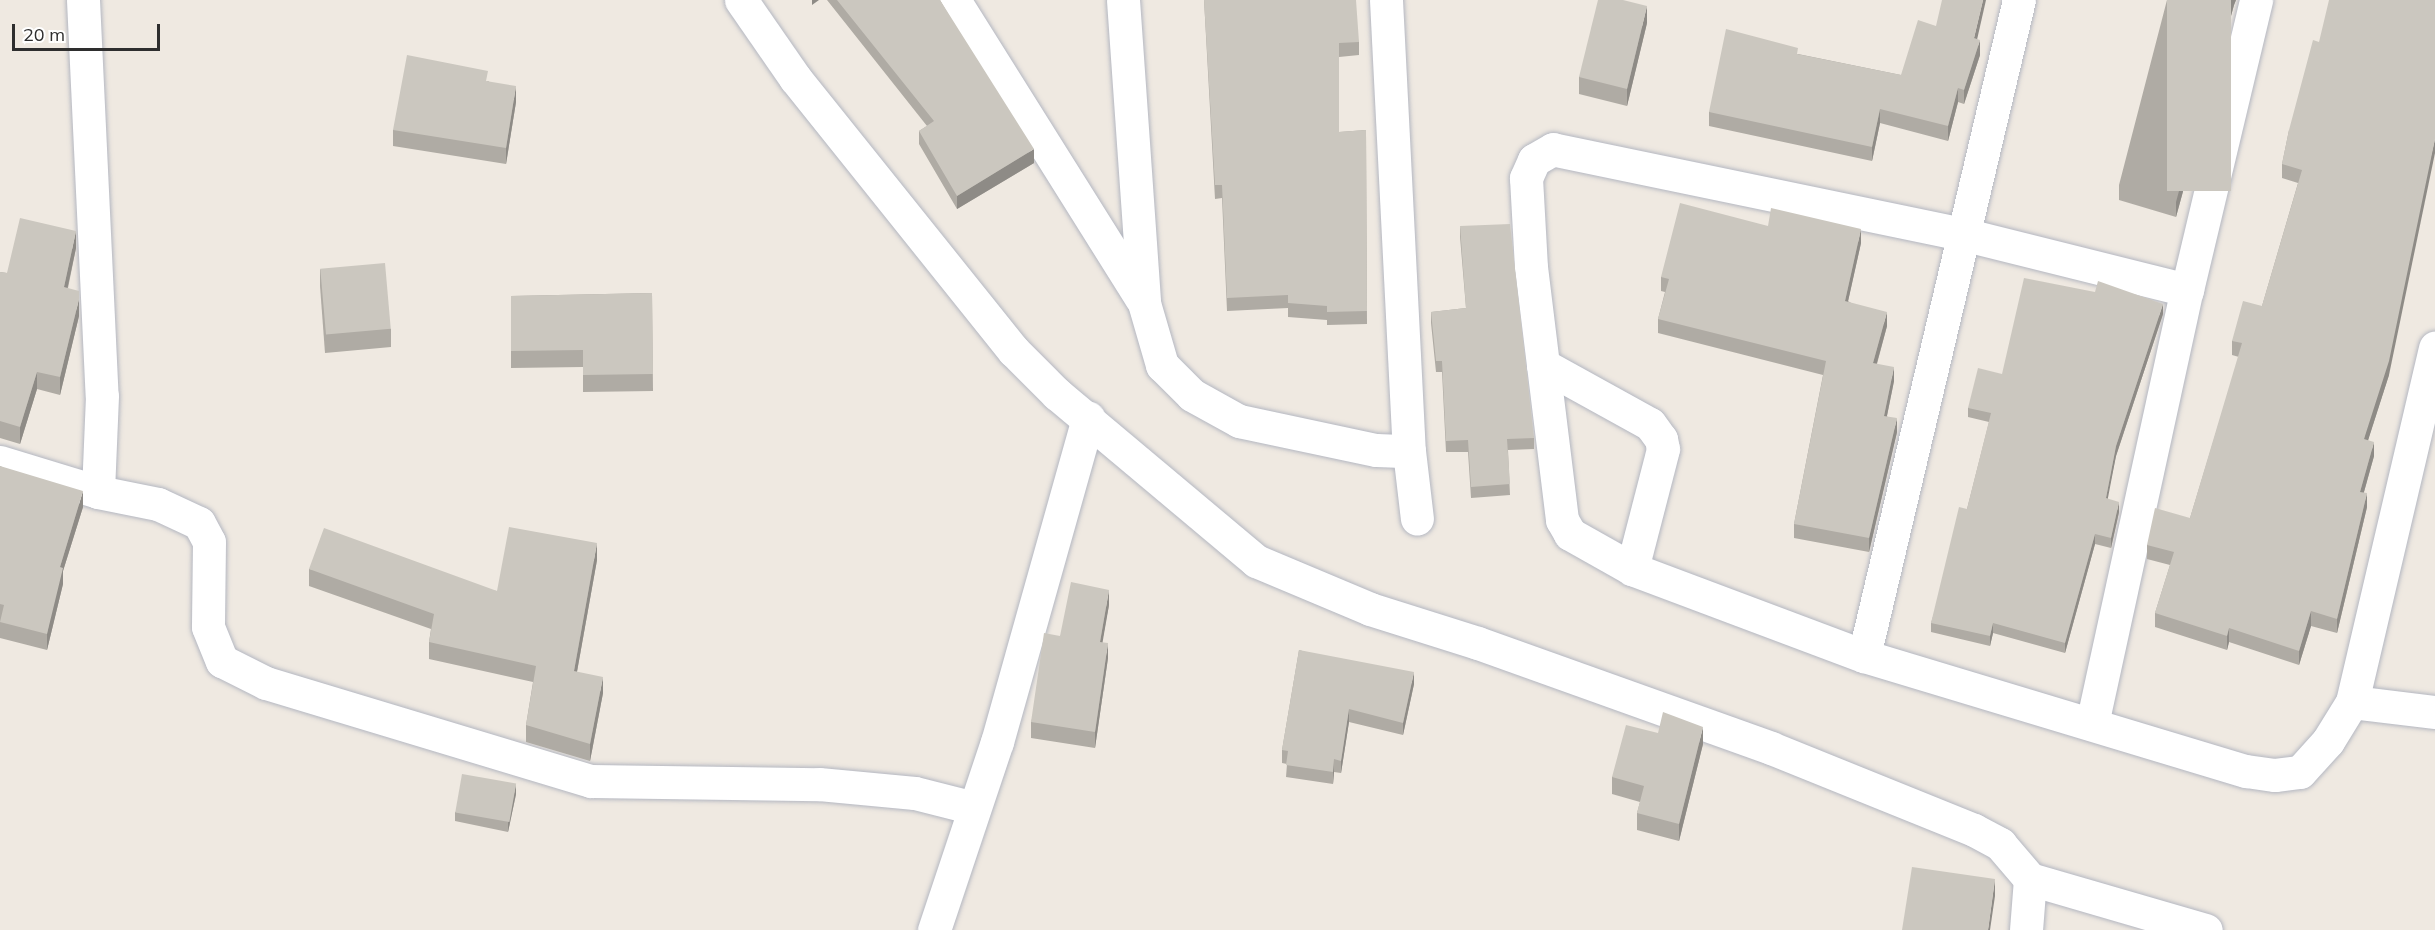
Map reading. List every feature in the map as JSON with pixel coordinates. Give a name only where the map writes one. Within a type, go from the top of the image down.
[{"type":"street","points":[[83,0],[102,396],[98,492]]},
{"type":"street","points":[[741,0],[795,78],[925,245],[1014,351],[1057,394],[1256,561],[1370,609],[1478,643],[1772,748],[1974,830],[2000,844],[2030,879],[2206,930]]},
{"type":"street","points":[[954,0],[1144,303]]},
{"type":"street","points":[[1123,0],[1144,303],[1162,365],[1192,395],[1239,421],[1376,450],[1408,451]]},
{"type":"street","points":[[1386,0],[1408,451],[1417,519]]},
{"type":"street","points":[[1864,656],[2019,0]]},
{"type":"street","points":[[2092,724],[2187,290],[2256,0]]},
{"type":"street","points":[[2187,290],[1962,234],[1553,149],[1543,152],[1526,178],[1531,267],[1562,520],[1570,534],[1632,569],[1864,656],[2246,771],[2275,775],[2300,771],[2315,758],[2352,702],[2435,348]]},
{"type":"street","points":[[1543,365],[1650,424],[1661,439],[1663,450],[1632,569]]},
{"type":"street","points":[[934,930],[997,742],[1088,418]]},
{"type":"street","points":[[0,462],[98,492],[158,504],[199,523],[209,542],[208,627],[222,661],[266,683],[591,781],[819,784],[915,793],[974,808]]},
{"type":"street","points":[[2352,702],[2435,712]]},
{"type":"street","points":[[2026,930],[2030,879]]},
{"type":"building","points":[[837,0],[940,0],[1034,149],[957,196],[919,131],[934,121]]},
{"type":"building","points":[[1204,0],[1356,0],[1359,42],[1339,43],[1339,132],[1366,130],[1367,311],[1327,312],[1327,306],[1288,303],[1288,295],[1227,298],[1222,185],[1215,185]]},
{"type":"building","points":[[1598,0],[1623,0],[1647,6],[1627,89],[1579,77]]},
{"type":"building","points":[[1942,0],[1983,0],[1974,38],[1980,40],[1964,90],[1958,88],[1948,126],[1880,109],[1872,147],[1709,112],[1726,29],[1798,48],[1797,54],[1901,75],[1918,20],[1936,26]]},
{"type":"building","points":[[2167,0],[2231,0],[2231,191],[2167,191]]},
{"type":"building","points":[[2329,0],[2435,0],[2435,139],[2389,361],[2364,439],[2374,442],[2360,492],[2367,493],[2337,619],[2311,611],[2299,651],[2229,628],[2227,636],[2155,613],[2174,552],[2147,545],[2155,508],[2190,518],[2242,343],[2232,341],[2243,301],[2262,306],[2302,170],[2282,164],[2289,130],[2313,40],[2319,42]]},
{"type":"building","points":[[407,55],[488,71],[486,81],[516,86],[506,148],[393,130]]},
{"type":"building","points":[[1680,203],[1768,226],[1771,208],[1861,229],[1845,301],[1887,312],[1873,363],[1894,367],[1884,416],[1897,418],[1869,538],[1794,524],[1826,361],[1658,319],[1669,279],[1661,277]]},
{"type":"building","points":[[20,218],[76,231],[64,287],[79,291],[79,299],[60,377],[37,372],[20,427],[0,421],[0,272],[7,273]]},
{"type":"building","points":[[1510,224],[1534,438],[1507,439],[1510,484],[1471,487],[1468,440],[1446,441],[1442,361],[1436,361],[1431,312],[1466,308],[1460,226]]},
{"type":"building","points":[[385,263],[391,329],[326,334],[320,269]]},
{"type":"building","points":[[2024,278],[2095,292],[2098,281],[2163,304],[2116,446],[2106,498],[2119,502],[2111,538],[2095,534],[2065,643],[1993,623],[1990,636],[1931,623],[1959,507],[1967,509],[1991,413],[1968,408],[1978,368],[2002,374]]},
{"type":"building","points":[[652,293],[653,374],[583,375],[583,350],[511,351],[511,296]]},
{"type":"building","points":[[0,466],[83,491],[60,567],[63,568],[47,634],[0,622],[4,605],[0,604]]},
{"type":"building","points":[[509,527],[597,543],[574,671],[603,677],[590,744],[526,725],[536,666],[429,642],[434,614],[309,569],[324,528],[497,591]]},
{"type":"building","points":[[1071,582],[1109,590],[1100,642],[1108,643],[1095,732],[1031,722],[1044,633],[1060,636]]},
{"type":"building","points":[[1299,650],[1414,672],[1403,723],[1349,709],[1341,761],[1334,759],[1333,772],[1286,765],[1288,751],[1282,750]]},
{"type":"building","points":[[1663,712],[1703,727],[1679,824],[1637,813],[1644,786],[1612,777],[1626,725],[1658,733]]},
{"type":"building","points":[[462,774],[516,784],[509,822],[455,812]]},
{"type":"building","points":[[1912,867],[1995,879],[1988,930],[1902,930]]}]
